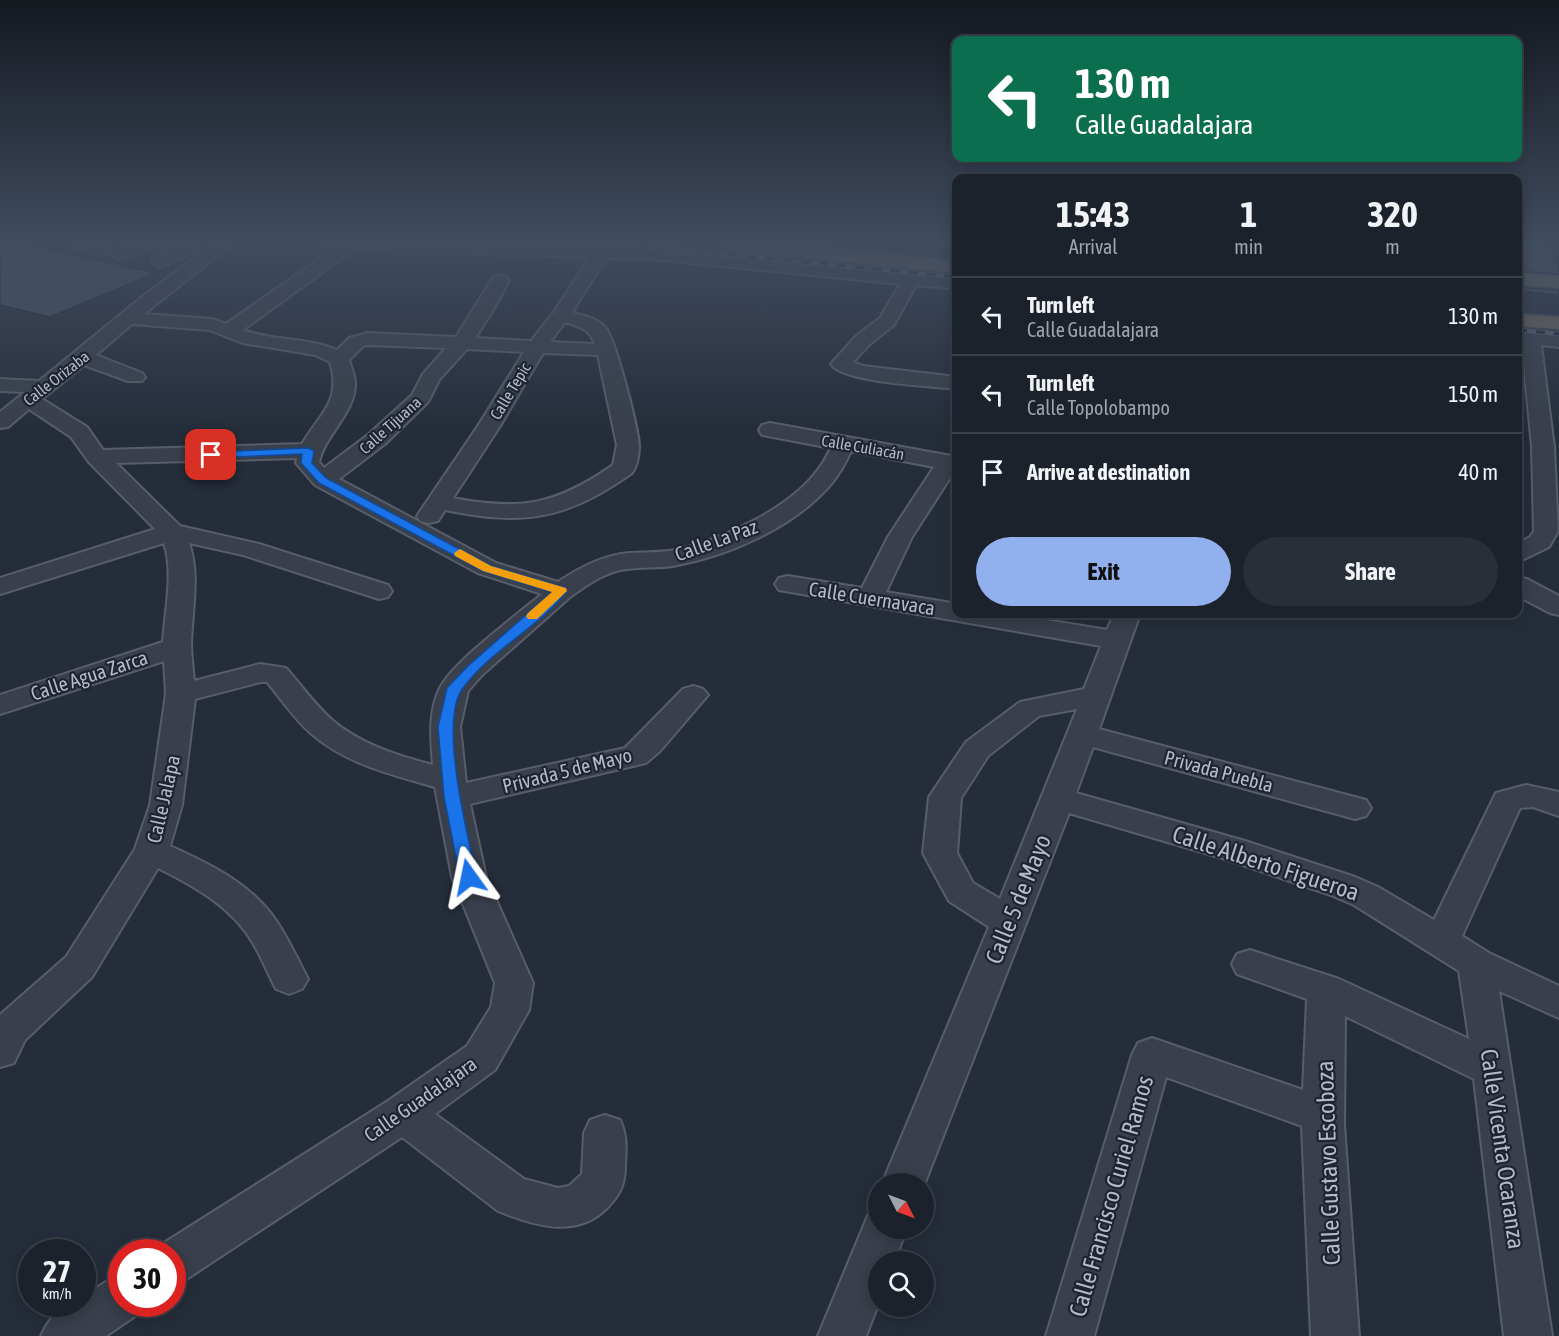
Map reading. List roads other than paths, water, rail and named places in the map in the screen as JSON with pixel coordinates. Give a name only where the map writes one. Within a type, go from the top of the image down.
[{"type":"highway","points":[[1522,320],[1559,323]]},
{"type":"street","name":"Calle Orizaba","points":[[0,422],[143,306]]},
{"type":"street","points":[[230,330],[263,306]]},
{"type":"street","name":"Calle Tijuana","points":[[327,477],[377,439],[417,403],[437,368],[462,344],[486,306]]},
{"type":"street","name":"Calle Tepic","points":[[419,530],[489,426],[537,346],[567,306]]},
{"type":"street","points":[[895,306],[887,321],[863,340],[841,364],[860,372],[952,382]]},
{"type":"street","points":[[439,502],[483,512],[536,511],[553,507],[605,482],[624,468],[628,445],[607,350],[599,331],[591,324],[561,315]]},
{"type":"street","points":[[128,318],[212,325],[250,339],[320,350],[339,358]]},
{"type":"street","points":[[1539,547],[1546,531],[1549,406],[1524,338],[1559,341]]},
{"type":"street","points":[[339,358],[356,342],[363,339],[607,350]]},
{"type":"street","points":[[82,357],[135,376]]},
{"type":"street","points":[[339,358],[345,385],[340,400],[308,451],[307,463],[327,477],[487,568],[561,591]]},
{"type":"street","points":[[0,385],[34,393]]},
{"type":"street","name":"Calle Jalapa","points":[[4,1039],[79,967],[151,851],[166,805],[181,694],[177,646],[180,553],[172,532],[97,457],[80,432],[34,393]]},
{"type":"street","name":"Calle Culiacán","points":[[770,430],[952,464]]},
{"type":"street","name":"Calle La Paz","points":[[561,591],[594,570],[609,565],[678,557],[735,537],[767,521],[794,506],[812,490],[826,476],[844,445]]},
{"type":"street","points":[[97,457],[308,451]]},
{"type":"street","points":[[870,598],[900,537],[952,464]]},
{"type":"street","points":[[0,586],[172,532],[250,549],[379,591]]},
{"type":"street","name":"Calle Cuernavaca","points":[[788,584],[952,611]]},
{"type":"street","points":[[1522,587],[1559,607]]},
{"type":"street","name":"Calle Guadalajara","points":[[186,1254],[403,1114],[482,1058],[510,1010],[514,983],[469,877],[451,789],[445,727],[454,688],[472,669],[561,591]]},
{"type":"street","points":[[1017,618],[1122,627]]},
{"type":"street","name":"Calle 5 de Mayo","points":[[907,1173],[1058,799],[1122,627]]},
{"type":"street","name":"Calle Agua Zarca","points":[[0,705],[177,646]]},
{"type":"street","points":[[181,694],[260,673],[276,674],[323,727],[341,740],[392,765],[451,789]]},
{"type":"street","name":"Privada 5 de Mayo","points":[[451,789],[634,756],[649,744],[693,695]]},
{"type":"street","points":[[1009,922],[961,892],[940,853],[945,797],[977,749],[1030,709],[1096,696]]},
{"type":"street","name":"Privada Puebla","points":[[1083,734],[1354,808]]},
{"type":"street","points":[[1441,942],[1507,801],[1515,796],[1526,795],[1559,805]]},
{"type":"street","name":"Calle Alberto Figueroa","points":[[1058,799],[1233,849],[1343,886],[1366,896],[1476,963],[1559,1003]]},
{"type":"street","points":[[151,851],[213,882],[231,894],[261,926],[289,979]]},
{"type":"street","name":"Calle Vicenta Ocaranza","points":[[1476,963],[1493,1070],[1528,1336]]},
{"type":"street","points":[[1250,964],[1326,990],[1493,1070]]},
{"type":"street","name":"Calle Gustavo Escoboza","points":[[1326,990],[1323,1116],[1335,1336]]},
{"type":"street","name":"Calle Francisco Curiel Ramos","points":[[1070,1336],[1152,1055],[1323,1116]]},
{"type":"street","points":[[403,1114],[513,1197],[558,1208],[580,1205],[603,1183],[605,1133]]},
{"type":"street","points":[[842,1336],[881,1239]]},
{"type":"street","points":[[65,1336],[108,1307]]},
{"type":"railway","points":[[1522,330],[1559,334]]}]
